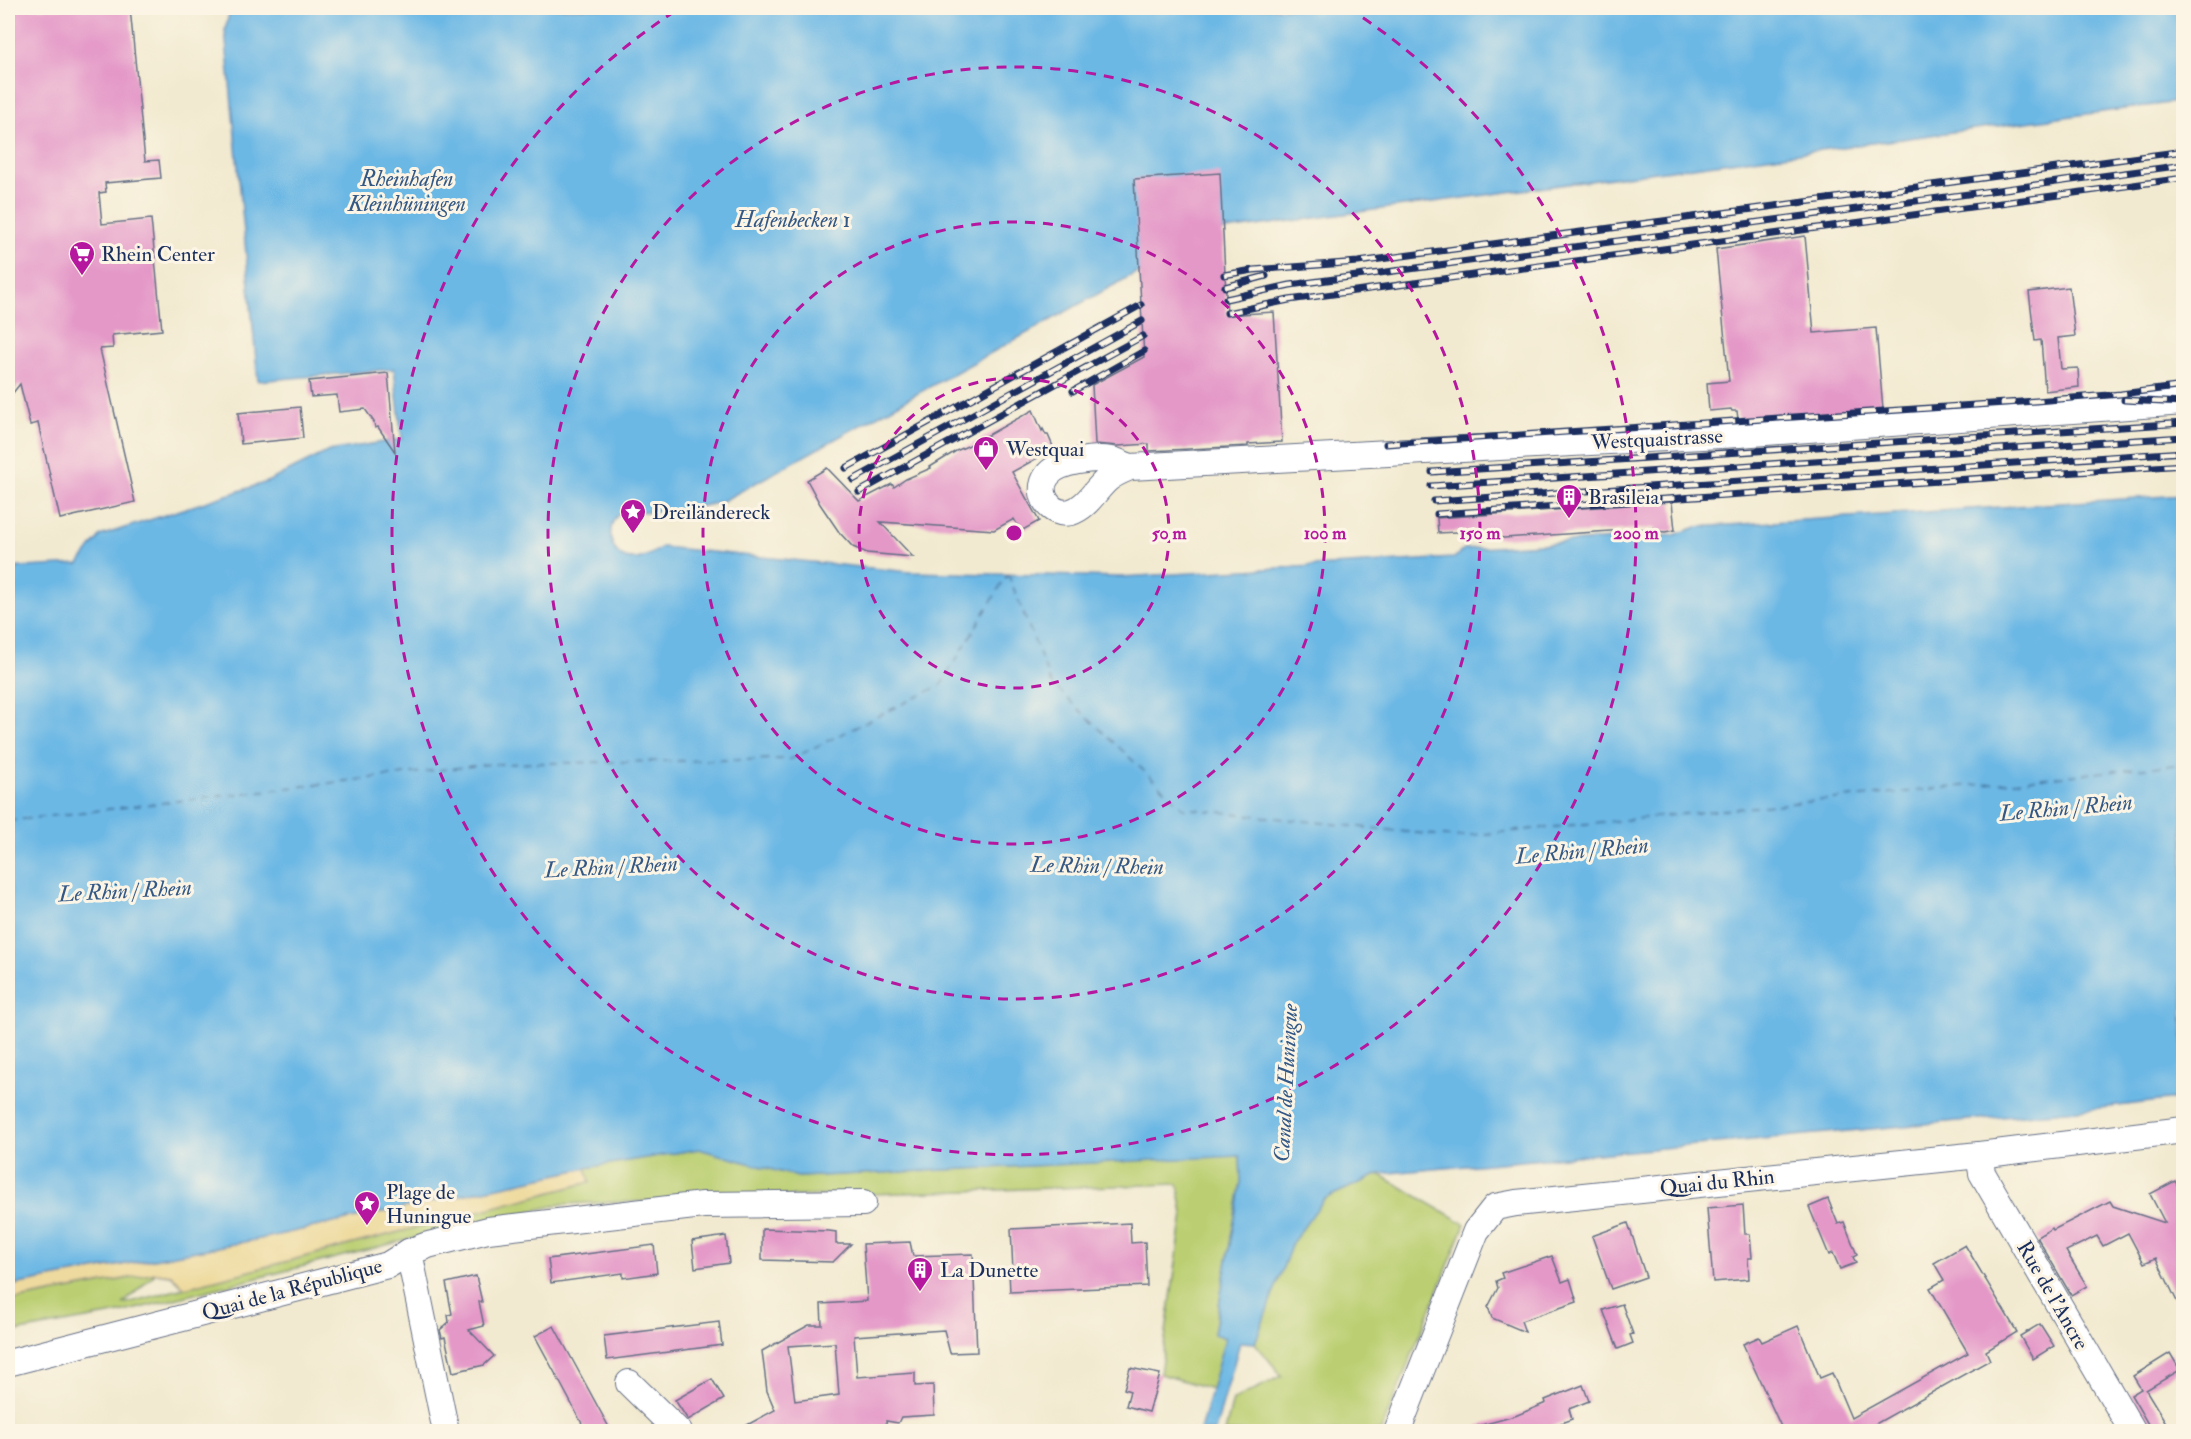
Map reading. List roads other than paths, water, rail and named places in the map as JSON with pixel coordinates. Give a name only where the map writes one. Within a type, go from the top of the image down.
[{"type":"street","name":"Westquaistrasse","points":[[1130,467],[1728,435],[2184,402]]},
{"type":"street","name":"Quai du Rhin","points":[[1397,1431],[1476,1231],[1495,1208],[1527,1202],[1979,1155],[2184,1130]]},
{"type":"street","name":"Rue de l'Ancre","points":[[1979,1155],[1982,1173],[2133,1431]]},
{"type":"street","name":"Quai de la République","points":[[8,1363],[388,1265],[409,1252],[428,1245],[488,1230],[604,1215],[736,1203],[863,1203]]},
{"type":"street","points":[[409,1252],[446,1431]]},
{"type":"street","points":[[629,1383],[679,1431]]},
{"type":"water","points":[[248,8],[2183,8],[2183,101],[1226,230],[1190,243],[723,501],[664,512],[629,510],[614,519],[611,533],[618,553],[631,559],[651,554],[662,547],[910,572],[1121,577],[1454,558],[1464,549],[1674,535],[1697,527],[2183,495],[2183,1098],[2110,1107],[1379,1174],[1324,1199],[1292,1243],[1255,1343],[1240,1342],[1215,1431],[1200,1431],[1225,1338],[1214,1334],[1241,1182],[1240,1156],[798,1177],[699,1149],[586,1168],[255,1240],[8,1286],[8,568],[79,564],[100,536],[267,482],[329,451],[402,439],[394,369],[258,381],[225,30],[229,14]]},
{"type":"railway","points":[[1224,275],[1253,270],[1358,262],[2184,151]]},
{"type":"railway","points":[[1226,299],[1290,285],[2184,165]]},
{"type":"railway","points":[[1227,313],[1289,300],[2184,178]]},
{"type":"railway","points":[[1225,287],[1266,276]]},
{"type":"railway","points":[[846,468],[1141,305]]},
{"type":"railway","points":[[853,480],[1142,321]]},
{"type":"railway","points":[[859,492],[1143,336]]},
{"type":"railway","points":[[1073,391],[1144,351]]},
{"type":"railway","points":[[1386,444],[2036,401],[2184,386]]},
{"type":"railway","points":[[2124,400],[2184,403]]},
{"type":"railway","points":[[1432,472],[2184,423]]},
{"type":"railway","points":[[1431,486],[2184,437]]},
{"type":"railway","points":[[1434,501],[2184,452]]},
{"type":"railway","points":[[1437,514],[2184,465]]},
{"type":"place","name":"Rhein Center","points":[[82,277]]},
{"type":"place","name":"Westquai","points":[[986,472]]},
{"type":"place","name":"Brasileia","points":[[1569,520]]},
{"type":"place","name":"Dreiländereck","points":[[633,535]]},
{"type":"place","name":"Plage de Huningue","points":[[367,1227]]},
{"type":"place","name":"La Dunette","points":[[920,1293]]},
{"type":"water label","name":"Rheinhafen Kleinhüningen","points":[[407,190]]},
{"type":"water label","name":"Hafenbecken 1","points":[[793,219]]},
{"type":"water label","name":"Le Rhin / Rhein","points":[[2066,807]]},
{"type":"water label","name":"Le Rhin / Rhein","points":[[1582,850]]},
{"type":"water label","name":"Le Rhin / Rhein","points":[[1097,865]]},
{"type":"water label","name":"Le Rhin / Rhein","points":[[611,866]]},
{"type":"water label","name":"Le Rhin / Rhein","points":[[125,890]]},
{"type":"water label","name":"Canal de Huningue","points":[[1285,1083]]}]
